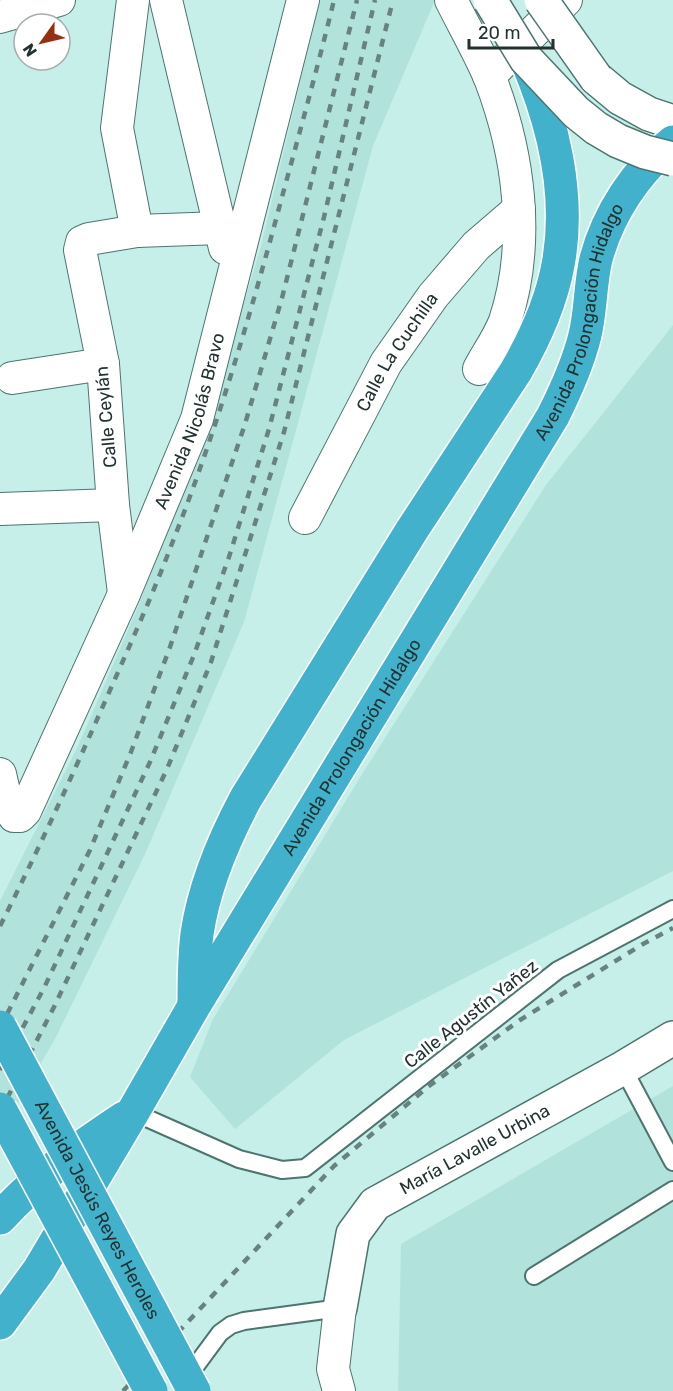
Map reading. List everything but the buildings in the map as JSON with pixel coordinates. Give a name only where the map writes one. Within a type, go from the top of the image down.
[{"type":"highway","points":[[194,1006],[194,970],[205,897],[229,830],[246,798],[412,530],[516,371],[541,323],[558,264],[562,234],[561,204],[559,174],[547,115],[525,59]]},
{"type":"highway","name":"Avenida Prolongación Hidalgo","points":[[0,1323],[39,1270],[194,1006],[554,416],[578,361],[585,336],[596,259],[604,235],[615,211],[631,187],[649,165],[673,142]]},
{"type":"highway","name":"Avenida Jesús Reyes Heroles","points":[[0,1027],[194,1391]]},
{"type":"highway","name":"Avenida Jesús Reyes Heroles","points":[[0,1109],[150,1391]]},
{"type":"highway","points":[[0,1218],[62,1161],[133,1112]]},
{"type":"street","points":[[18,9],[60,0]]},
{"type":"street","points":[[133,0],[117,128],[137,231],[220,228]]},
{"type":"street","points":[[166,0],[232,278]]},
{"type":"street","name":"Avenida Nicolás Bravo","points":[[0,774],[7,805],[14,816],[20,816],[26,810],[124,594],[197,419],[303,0]]},
{"type":"street","points":[[451,0],[489,76],[504,119],[514,164],[519,208],[515,282],[504,323],[479,369]]},
{"type":"street","points":[[490,0],[525,59],[576,112],[596,128],[618,141],[645,152],[673,159]]},
{"type":"street","points":[[541,0],[596,78],[620,98],[649,114],[673,122]]},
{"type":"street","points":[[489,76],[566,0]]},
{"type":"street","name":"Calle La Cuchilla","points":[[305,518],[386,363],[433,296],[476,246],[519,208]]},
{"type":"street","name":"Calle Ceylán","points":[[124,594],[113,505],[103,364],[80,250],[82,242],[89,239],[137,231]]},
{"type":"street","points":[[12,378],[103,364]]},
{"type":"street","points":[[0,509],[113,505]]},
{"type":"street","name":"María Lavalle Urbina","points":[[340,1308],[353,1234],[375,1204],[623,1068],[673,1038]]},
{"type":"street","points":[[339,1391],[333,1369],[340,1308]]},
{"type":"lane","name":"Calle Agustín Yañez","points":[[133,1112],[239,1160],[282,1170],[304,1168],[558,970],[673,909]]},
{"type":"lane","points":[[623,1068],[673,1162]]},
{"type":"lane","points":[[534,1276],[673,1190]]},
{"type":"lane","points":[[177,1391],[220,1333],[231,1325],[244,1321],[340,1308]]},
{"type":"shaded area","points":[[320,0],[435,0],[373,146],[244,622],[146,852],[56,1037],[0,1135],[0,901],[78,746],[140,602],[208,419],[260,250]]},
{"type":"shaded area","points":[[673,325],[673,871],[344,1040],[235,1129],[190,1077],[213,1019],[364,771],[546,485]]},
{"type":"shaded area","points":[[673,1086],[673,1391],[398,1391],[401,1244]]},
{"type":"railway","points":[[0,926],[116,678],[189,499],[219,414],[245,327],[334,0]]},
{"type":"railway","points":[[0,1028],[90,850],[131,752],[170,647],[245,424],[282,298],[357,0]]},
{"type":"railway","points":[[0,1070],[44,988],[150,762],[194,655],[229,557],[269,429],[324,217],[375,0]]},
{"type":"railway","points":[[0,1112],[54,1007],[167,769],[211,662],[284,432],[393,0]]},
{"type":"railway","points":[[123,1391],[334,1166],[429,1086],[520,1020],[673,928]]}]
